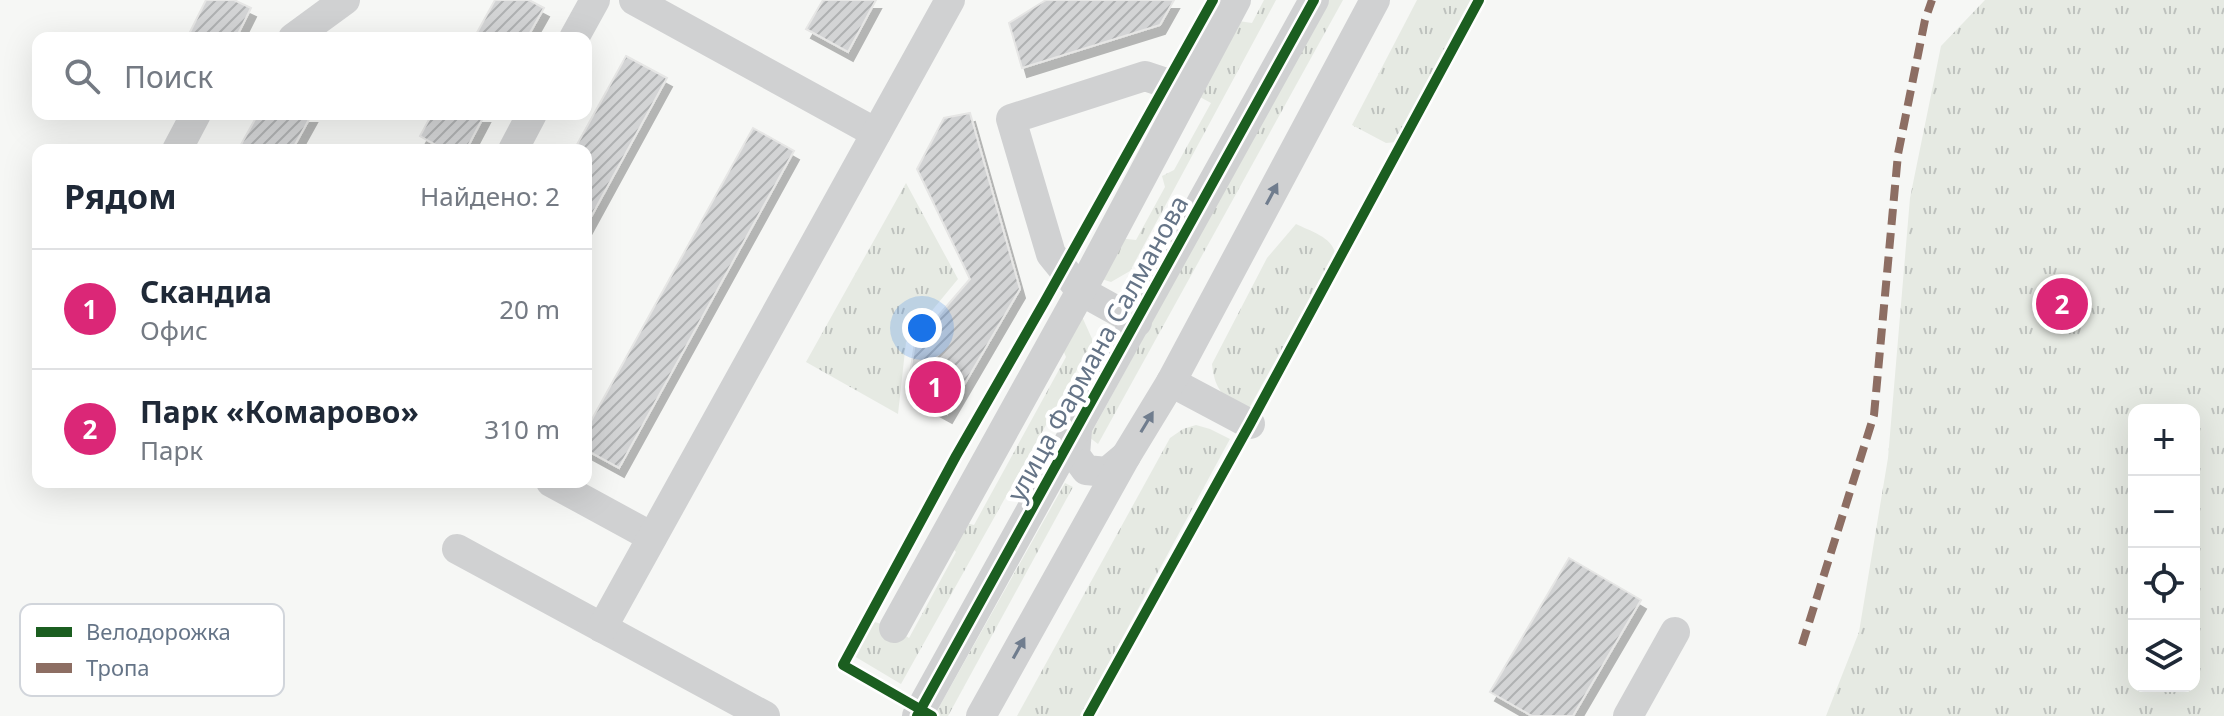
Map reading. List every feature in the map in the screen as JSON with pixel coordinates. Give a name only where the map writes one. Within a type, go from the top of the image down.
[{"type":"street","points":[[301,32],[345,0]]},
{"type":"street","points":[[577,32],[595,0]]},
{"type":"street","points":[[634,0],[876,133]]},
{"type":"street","points":[[602,628],[950,0]]},
{"type":"street","points":[[894,628],[1081,291],[1236,0]]},
{"type":"street","name":"улица Фармана Салманова","points":[[917,716],[1314,0]]},
{"type":"street","points":[[981,716],[1126,456],[1171,382],[1375,0]]},
{"type":"street","points":[[1137,322],[1081,291],[1051,254],[1011,119],[1145,76],[1187,90]]},
{"type":"street","points":[[180,144],[193,120]]},
{"type":"street","points":[[516,144],[529,120]]},
{"type":"street","points":[[1171,382],[1250,424]]},
{"type":"street","points":[[1077,429],[1075,455],[1086,470],[1107,472],[1126,456]]},
{"type":"street","points":[[562,488],[652,537]]},
{"type":"street","points":[[457,549],[765,716]]},
{"type":"street","points":[[1628,716],[1675,632]]},
{"type":"green space","points":[[1264,0],[1276,0],[1130,271],[1111,282],[1089,275],[1109,237],[1136,240],[1165,187],[1162,176],[1174,170],[1211,103],[1187,90],[1225,19],[1252,23]]},
{"type":"green space","points":[[1328,0],[1343,0],[1098,444],[1089,437]]},
{"type":"green space","points":[[1417,0],[1475,0],[1397,142],[1386,143],[1352,125]]},
{"type":"green space","points":[[1985,0],[2224,0],[2224,716],[1826,716],[1859,632],[1888,458],[1910,198],[1941,46]]},
{"type":"green space","points":[[906,183],[958,279],[906,342],[898,414],[806,362]]},
{"type":"green space","points":[[1296,224],[1325,239],[1335,253],[1247,412],[1218,388],[1212,364],[1267,258]]},
{"type":"green space","points":[[1075,301],[1093,341],[901,684],[849,653],[875,622],[894,628],[909,638],[956,552],[943,538],[954,520],[974,525],[1066,357],[1057,335]]},
{"type":"green space","points":[[1196,425],[1230,439],[1080,716],[1017,716],[1170,438]]},
{"type":"green space","points":[[1065,483],[1073,487],[948,716],[934,716]]},
{"type":"building","points":[[206,0],[234,0],[251,8],[239,32],[190,32]]},
{"type":"building","points":[[495,0],[529,0],[544,8],[530,32],[477,32]]},
{"type":"building","points":[[823,0],[876,0],[848,52],[806,29]]},
{"type":"building","points":[[1046,0],[1174,0],[1160,25],[1022,68],[1009,23]]},
{"type":"building","points":[[626,56],[667,78],[592,215],[592,144],[577,144]]},
{"type":"building","points":[[970,113],[1020,289],[947,414],[907,392],[915,343],[970,279],[917,169],[944,118]]},
{"type":"building","points":[[255,120],[309,120],[295,144],[241,144]]},
{"type":"building","points":[[429,120],[482,120],[469,144],[434,144],[420,136]]},
{"type":"building","points":[[753,128],[794,151],[619,468],[592,453],[592,419]]},
{"type":"building","points":[[1569,558],[1641,600],[1573,716],[1532,716],[1490,692]]},
{"type":"marked path","points":[[1802,645],[1874,415],[1898,154],[1925,20],[1932,0]]},
{"type":"cycle path","points":[[932,716],[843,665],[956,456],[1213,0]]},
{"type":"cycle path","points":[[917,716],[1314,0]]},
{"type":"cycle path","points":[[1088,716],[1479,0]]},
{"type":"place","name":"Парк «Комарово»","points":[[2062,304]]},
{"type":"place","name":"Скандиа","points":[[935,387]]}]
